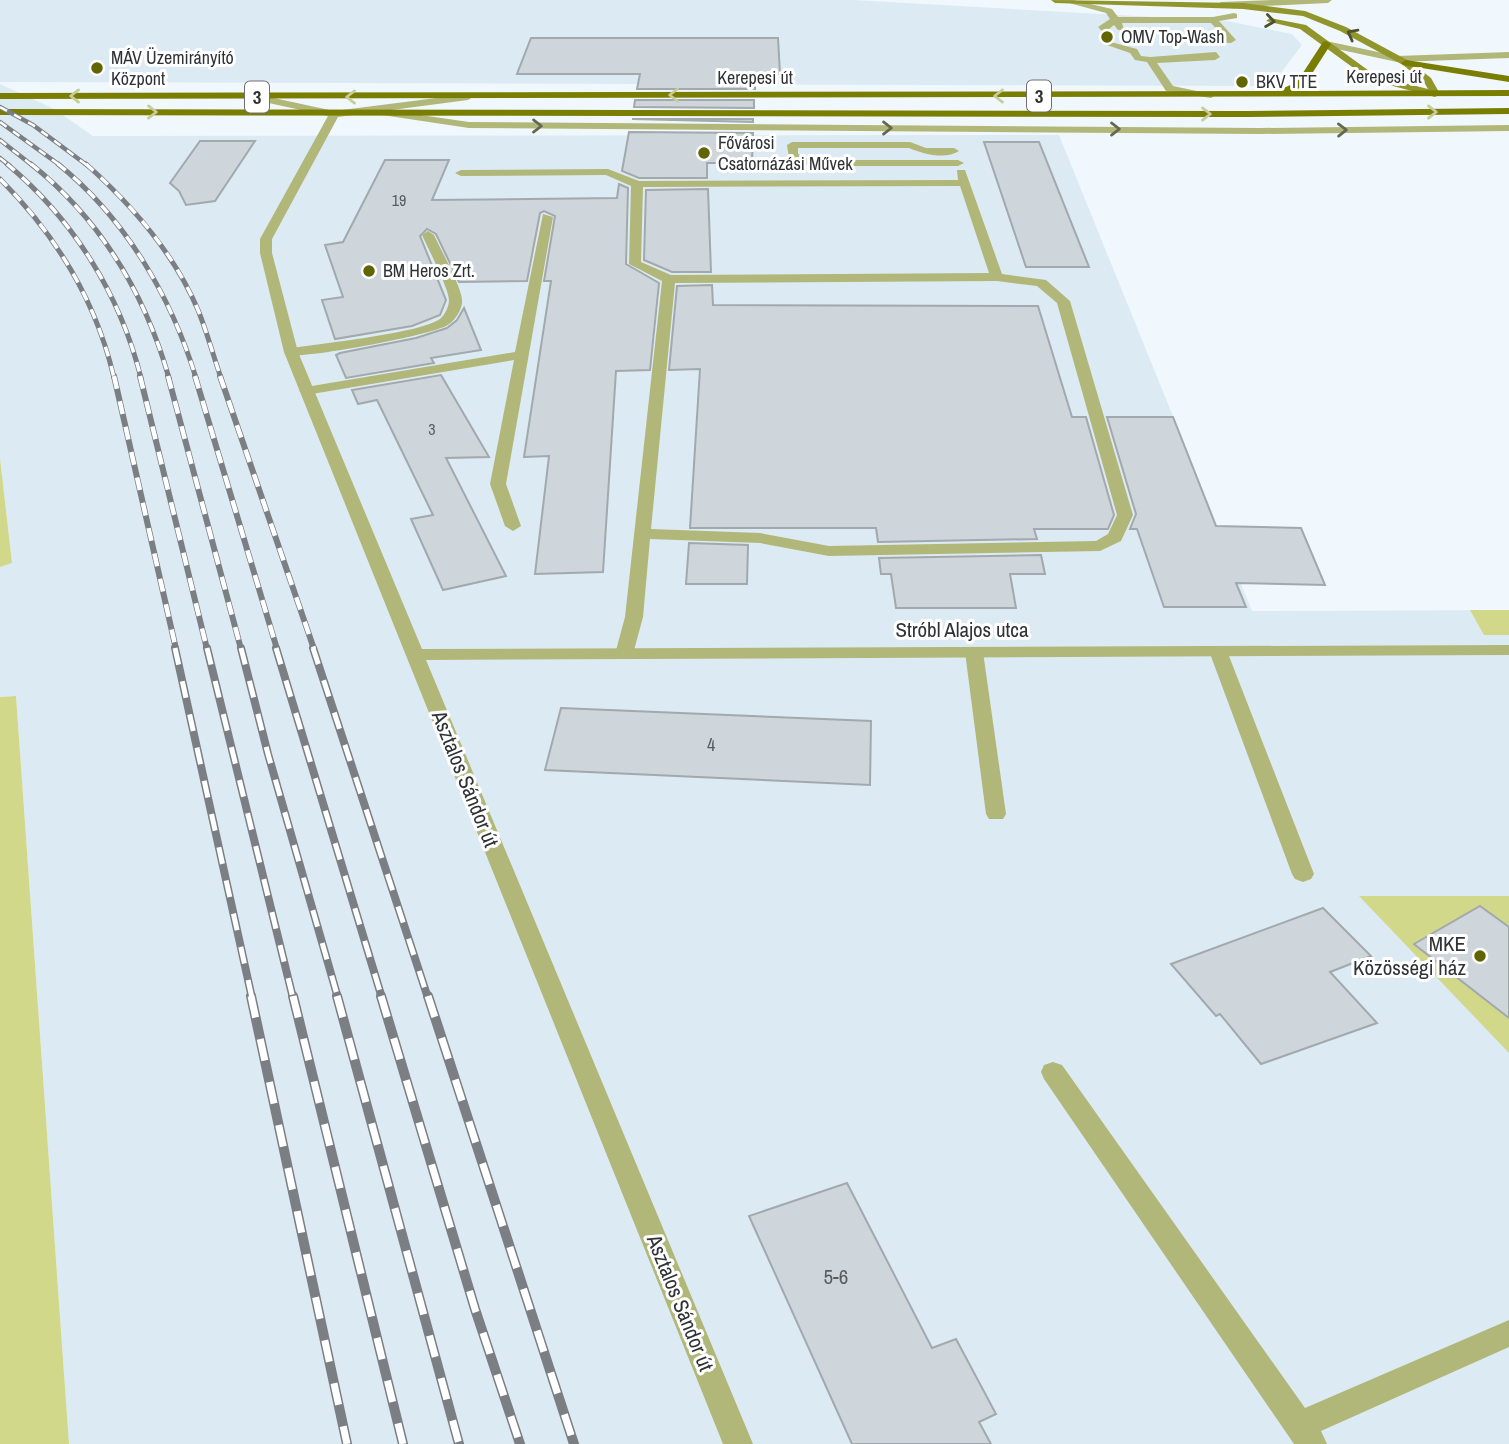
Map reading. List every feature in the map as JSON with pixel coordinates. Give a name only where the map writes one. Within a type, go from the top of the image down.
[{"type":"main road","points":[[1055,0],[1218,2],[1305,14],[1343,29],[1401,61],[1428,80],[1435,94]]},
{"type":"main road","points":[[1130,3],[1245,18]]},
{"type":"main road","points":[[1303,27],[1301,23],[1305,14]]},
{"type":"main road","points":[[1255,19],[1303,27],[1373,78],[1509,110]]},
{"type":"main road","points":[[1271,95],[1301,84],[1326,44]]},
{"type":"main road","points":[[1401,61],[1509,79]]},
{"type":"main road","name":"Kerepesi út","points":[[0,96],[1509,93]]},
{"type":"main road","points":[[1339,113],[1412,102],[1435,94]]},
{"type":"main road","name":"Kerepesi út","points":[[0,112],[1246,114],[1509,110]]},
{"type":"street","points":[[1062,0],[1109,11],[1138,58],[1150,60],[1215,57],[1213,54]]},
{"type":"street","points":[[1218,2],[1328,0]]},
{"type":"street","points":[[1305,14],[1319,5],[1341,0]]},
{"type":"street","points":[[1213,20],[1234,16]]},
{"type":"street","points":[[1104,30],[1103,27],[1116,20]]},
{"type":"street","points":[[1110,43],[1134,51]]},
{"type":"street","points":[[1326,44],[1401,61],[1509,55]]},
{"type":"street","points":[[1150,60],[1170,89],[1212,95]]},
{"type":"street","points":[[255,97],[334,114],[468,97]]},
{"type":"street","name":"Kerepesi út","points":[[386,113],[469,125],[1260,131],[1509,128]]},
{"type":"street","name":"Asztalos Sándor út","points":[[334,114],[266,239],[266,253],[291,352],[738,1444]]},
{"type":"street","points":[[1246,114],[1260,131]]},
{"type":"street","points":[[947,129],[997,277]]},
{"type":"street","points":[[792,145],[910,145],[956,157],[809,163],[793,156],[792,145]]},
{"type":"street","points":[[461,173],[610,166],[637,184],[964,183]]},
{"type":"street","points":[[637,184],[635,264],[669,279],[997,277],[1041,283],[1063,300],[1125,514],[1115,537],[1100,547],[829,551],[789,540],[739,534],[644,534]]},
{"type":"street","points":[[291,352],[360,342],[425,329],[444,322],[453,311],[456,299],[428,235]]},
{"type":"street","points":[[624,654],[634,617],[644,534],[669,279]]},
{"type":"street","name":"Stróbl Alajos utca","points":[[415,655],[1509,650]]},
{"type":"street","points":[[974,652],[996,814]]},
{"type":"street","points":[[1218,652],[1303,874]]},
{"type":"street","points":[[1053,1072],[1305,1435],[1509,1332]]},
{"type":"lane","points":[[1116,20],[1213,20],[1231,40],[1209,40]]},
{"type":"lane","points":[[513,526],[498,484],[547,217]]},
{"type":"lane","points":[[306,391],[520,355]]},
{"type":"shaded area","points":[[0,0],[853,0],[1227,21],[1292,34],[1302,45],[1271,86],[0,82]]},
{"type":"shaded area","points":[[0,84],[54,109],[93,136],[1059,135],[1252,611],[1509,610],[1509,1444],[69,1444],[16,696],[0,697],[0,567],[12,563],[0,458]]},
{"type":"green space","points":[[0,458],[12,563],[0,567]]},
{"type":"green space","points":[[1470,610],[1509,610],[1509,635],[1484,635]]},
{"type":"green space","points":[[16,696],[69,1444],[0,1444],[0,697]]},
{"type":"green space","points":[[1359,896],[1509,896],[1509,1053]]},
{"type":"building","points":[[531,38],[778,38],[780,74],[755,74],[755,89],[637,89],[640,74],[517,74]]},
{"type":"building","points":[[635,100],[754,100],[754,108],[634,107]]},
{"type":"building","points":[[632,119],[753,119],[753,122]]},
{"type":"building","points":[[629,132],[753,133],[752,163],[707,163],[707,178],[639,178],[622,171]]},
{"type":"building","points":[[200,141],[255,141],[215,201],[186,205],[179,191],[170,183]]},
{"type":"building","points":[[984,142],[1039,142],[1089,267],[1026,267]]},
{"type":"building","points":[[385,160],[449,160],[432,200],[617,198],[619,184],[628,188],[626,264],[659,283],[650,370],[616,371],[603,572],[535,574],[549,456],[524,457],[551,281],[544,281],[555,216],[544,211],[540,213],[527,281],[459,282],[436,234],[427,229],[420,236],[446,300],[440,315],[412,326],[335,339],[322,300],[343,297],[325,245],[343,242]]},
{"type":"building","points":[[708,189],[711,272],[672,272],[644,260],[646,190]]},
{"type":"building","points":[[712,285],[713,305],[1038,306],[1072,417],[1086,417],[1114,515],[1108,529],[1034,529],[1037,539],[878,542],[876,528],[690,528],[700,369],[669,370],[677,286]]},
{"type":"building","points":[[464,308],[481,350],[431,358],[434,363],[346,378],[336,355],[416,338],[447,328],[457,320]]},
{"type":"building","points":[[441,375],[489,457],[446,458],[506,576],[443,590],[411,519],[433,515],[377,400],[358,404],[352,390]]},
{"type":"building","points":[[1107,417],[1173,417],[1216,526],[1301,528],[1325,585],[1236,583],[1246,607],[1164,607],[1137,529],[1130,529],[1136,514]]},
{"type":"building","points":[[689,543],[748,545],[747,584],[686,584]]},
{"type":"building","points":[[1041,555],[1045,574],[1010,574],[1016,608],[896,608],[891,574],[881,574],[879,558]]},
{"type":"building","points":[[561,708],[871,721],[870,785],[545,770]]},
{"type":"building","name":"MKE Közösségi ház","points":[[1480,906],[1509,927],[1509,1018],[1414,944]]},
{"type":"building","points":[[1323,908],[1371,956],[1330,972],[1377,1023],[1261,1064],[1220,1014],[1216,1016],[1171,964]]},
{"type":"building","points":[[847,1183],[932,1348],[956,1339],[996,1414],[979,1422],[991,1444],[852,1444],[749,1216]]},
{"type":"railway","points":[[0,107],[33,125],[88,166]]},
{"type":"railway","points":[[0,122],[61,166]]},
{"type":"railway","points":[[0,140],[33,166]]},
{"type":"railway","points":[[0,158],[10,166]]},
{"type":"railway","points":[[7,164],[53,209],[91,260],[120,317],[141,378]]},
{"type":"railway","points":[[31,164],[78,209],[117,260],[147,317],[169,378]]},
{"type":"railway","points":[[58,164],[104,209],[143,260],[173,318],[196,378]]},
{"type":"railway","points":[[86,164],[135,213],[177,269],[198,310],[221,378]]},
{"type":"railway","points":[[0,179],[38,222],[71,270],[96,322],[114,378]]},
{"type":"railway","points":[[114,376],[176,649]]},
{"type":"railway","points":[[140,376],[207,649]]},
{"type":"railway","points":[[168,376],[241,649]]},
{"type":"railway","points":[[195,376],[277,649]]},
{"type":"railway","points":[[220,376],[314,649]]},
{"type":"railway","points":[[175,648],[252,998]]},
{"type":"railway","points":[[207,648],[293,998]]},
{"type":"railway","points":[[241,648],[268,754],[338,998]]},
{"type":"railway","points":[[276,648],[382,998]]},
{"type":"railway","points":[[313,648],[428,998]]},
{"type":"railway","points":[[251,996],[347,1444]]},
{"type":"railway","points":[[293,996],[403,1444]]},
{"type":"railway","points":[[337,996],[459,1444]]},
{"type":"railway","points":[[381,996],[475,1309],[520,1444]]},
{"type":"railway","points":[[428,996],[574,1444]]},
{"type":"place","name":"OMV Top-Wash","points":[[1107,37]]},
{"type":"place","name":"MÁV Üzemirányító Központ","points":[[97,68]]},
{"type":"place","name":"BKV TTE","points":[[1242,82]]},
{"type":"place","name":"Fővárosi Csatornázási Művek","points":[[704,153]]},
{"type":"place","name":"BM Heros Zrt.","points":[[369,271]]},
{"type":"place","name":"MKE Közösségi ház","points":[[1480,956]]}]
